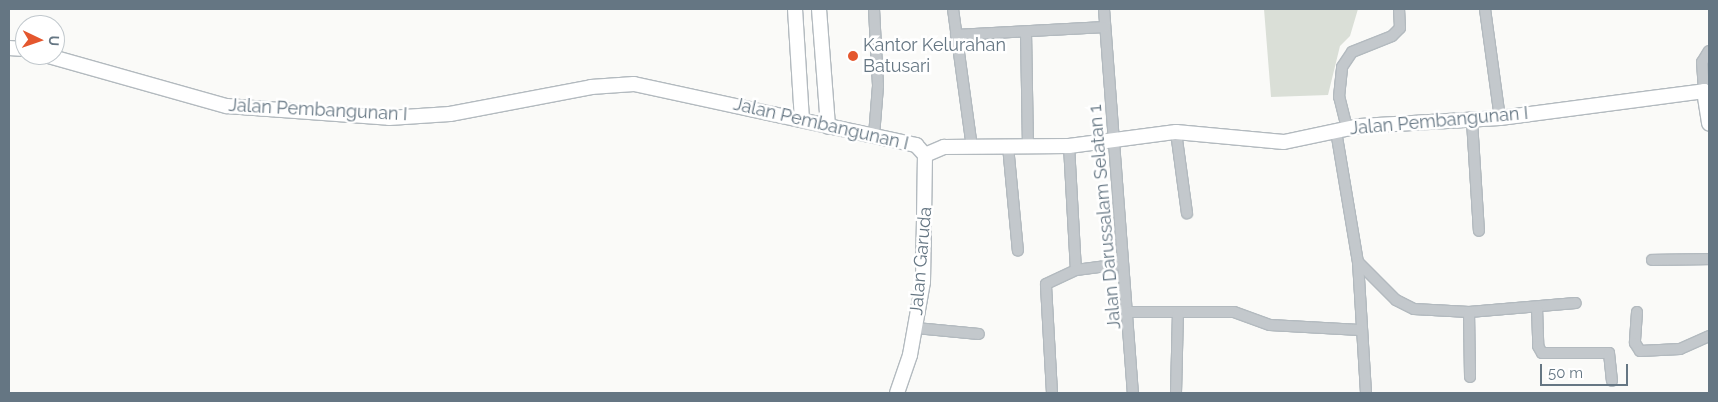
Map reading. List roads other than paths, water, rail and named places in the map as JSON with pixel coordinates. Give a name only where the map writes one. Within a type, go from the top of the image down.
[{"type":"street","points":[[795,9],[802,120]]},
{"type":"street","points":[[819,9],[828,127]]},
{"type":"street","points":[[874,9],[878,86],[874,136]]},
{"type":"street","points":[[953,9],[972,147]]},
{"type":"street","name":"Jalan Darussalam Selatan 1","points":[[1104,9],[1115,142],[1122,264],[1130,312],[1133,393]]},
{"type":"street","points":[[1366,393],[1360,330],[1358,262],[1339,97],[1342,66],[1352,52],[1392,36],[1400,28],[1399,9]]},
{"type":"street","points":[[1485,9],[1500,118]]},
{"type":"street","points":[[956,35],[1105,27]]},
{"type":"street","points":[[1026,32],[1028,146]]},
{"type":"street","points":[[1709,51],[1702,62],[1709,124]]},
{"type":"street","name":"Jalan Pembangunan I","points":[[65,61],[122,80],[257,110],[389,118],[450,114],[591,87],[634,84],[916,146],[924,155],[944,146],[1068,146],[1115,142],[1176,132],[1265,142],[1342,130],[1500,118],[1706,91]]},
{"type":"street","points":[[1472,121],[1479,231]]},
{"type":"street","points":[[1176,132],[1187,213]]},
{"type":"street","points":[[1008,146],[1018,252]]},
{"type":"street","points":[[1068,146],[1076,270]]},
{"type":"street","name":"Jalan Garuda","points":[[897,393],[916,328],[927,223],[924,155]]},
{"type":"street","points":[[1652,260],[1709,259]]},
{"type":"street","points":[[1358,262],[1383,288],[1414,309],[1469,312],[1536,308],[1576,303]]},
{"type":"street","points":[[1052,393],[1046,284],[1076,270],[1122,264]]},
{"type":"street","points":[[1536,308],[1538,346],[1542,353],[1609,353],[1612,381]]},
{"type":"street","points":[[1130,312],[1234,312],[1270,325],[1360,330]]},
{"type":"street","points":[[1469,312],[1470,377]]},
{"type":"street","points":[[1637,312],[1635,343],[1640,351],[1680,349],[1709,336]]},
{"type":"street","points":[[1176,393],[1178,313]]},
{"type":"street","points":[[916,328],[979,334]]},
{"type":"place","name":"Kantor Kelurahan Batusari","points":[[853,56]]}]
